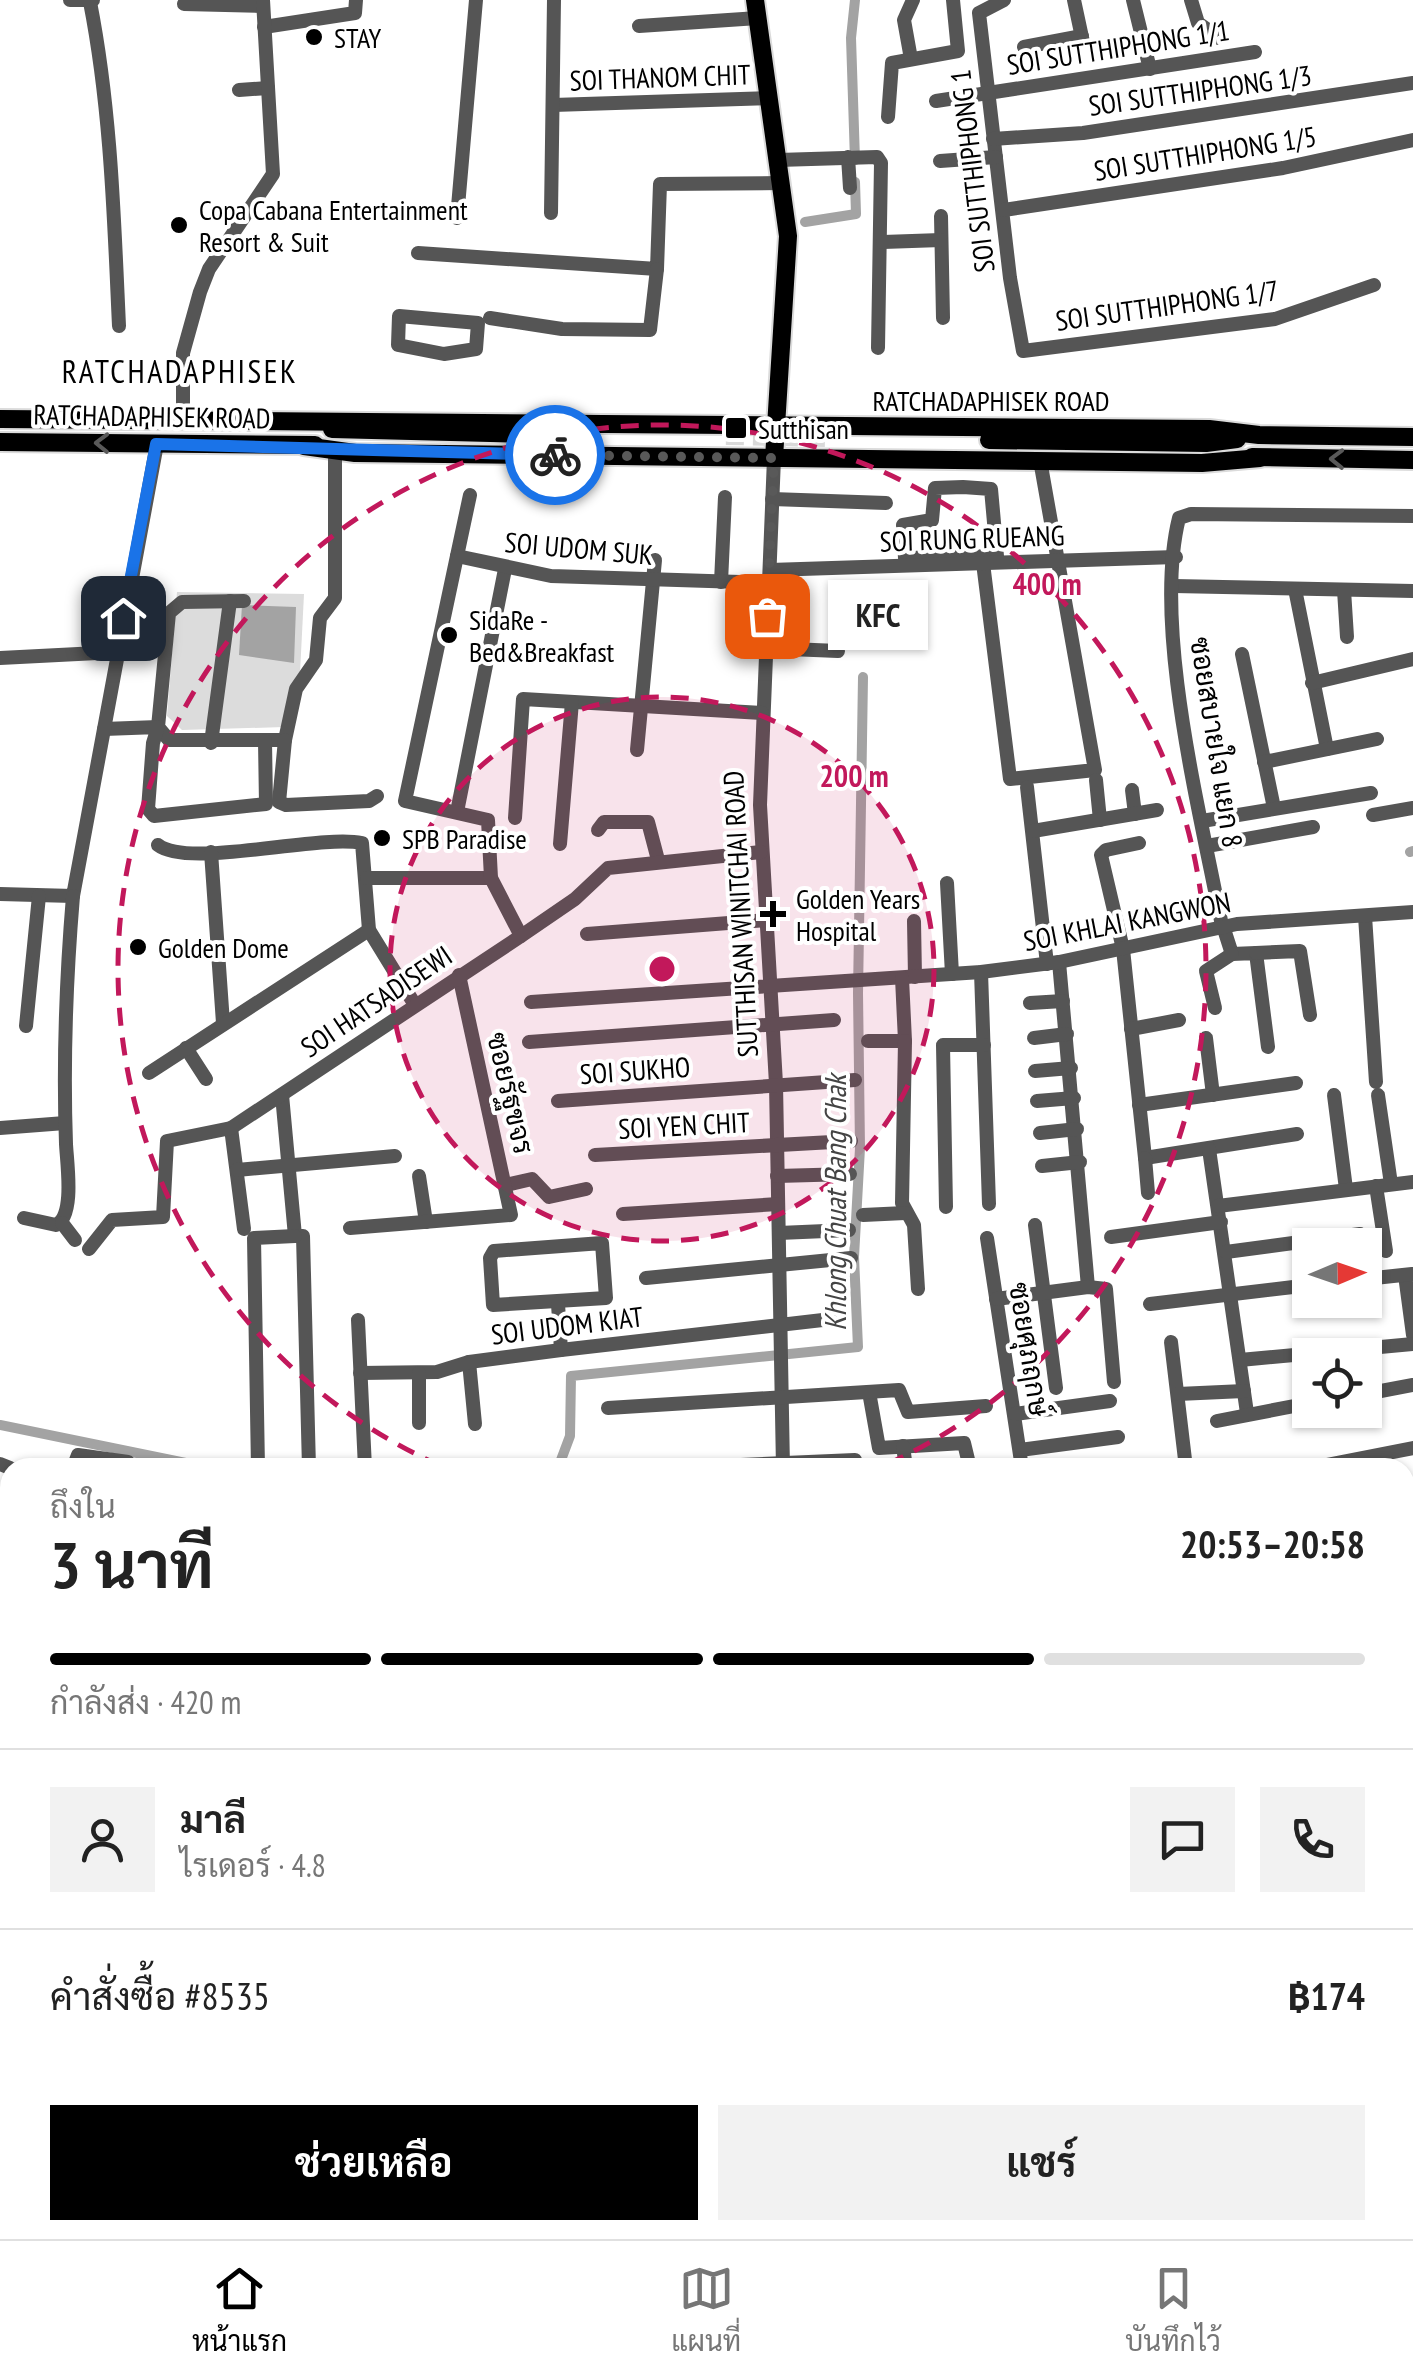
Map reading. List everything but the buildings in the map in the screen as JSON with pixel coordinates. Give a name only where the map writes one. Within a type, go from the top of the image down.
[{"type":"main road","name":"SUTTHISAN WINITCHAI ROAD","points":[[756,9],[788,248],[774,458]]},
{"type":"main road","name":"RATCHADAPHISEK ROAD","points":[[0,419],[302,424],[356,420],[726,442],[774,458],[826,443],[1209,430],[1260,436],[1413,437]]},
{"type":"main road","name":"RATCHADAPHISEK ROAD","points":[[304,446],[335,451],[726,442],[776,425],[826,443],[962,460],[1202,463],[1260,458]]},
{"type":"main road","name":"RATCHADAPHISEK ROAD","points":[[0,442],[304,446],[362,442],[726,442]]},
{"type":"main road","name":"RATCHADAPHISEK ROAD","points":[[826,443],[1413,460]]},
{"type":"street","points":[[70,0],[91,1],[100,54],[119,326]]},
{"type":"street","points":[[264,27],[355,13],[356,0]]},
{"type":"street","points":[[457,218],[476,0]]},
{"type":"street","name":"SOI THANOM CHIT","points":[[552,214],[554,0]]},
{"type":"street","points":[[911,59],[904,20],[913,0]]},
{"type":"street","points":[[888,116],[892,62],[958,51],[953,0]]},
{"type":"street","name":"SOI SUTTHIPHONG 1","points":[[1004,0],[980,13],[993,139],[1023,351]]},
{"type":"street","points":[[1024,46],[1083,39],[1074,0]]},
{"type":"street","points":[[1133,0],[1150,69]]},
{"type":"street","points":[[1191,0],[1198,23],[1219,38]]},
{"type":"street","points":[[183,423],[183,353],[200,292],[209,269],[274,174],[263,3],[184,4]]},
{"type":"street","points":[[639,26],[756,9]]},
{"type":"street","name":"SOI SUTTHIPHONG 1/1","points":[[936,101],[1255,52]]},
{"type":"street","name":"SOI SUTTHIPHONG 1/3","points":[[993,139],[1084,133],[1413,83]]},
{"type":"street","points":[[239,90],[268,88]]},
{"type":"street","name":"SOI THANOM CHIT","points":[[553,106],[769,98]]},
{"type":"street","name":"SOI SUTTHIPHONG 1/5","points":[[1004,210],[1282,168],[1413,140]]},
{"type":"street","points":[[850,188],[854,157]]},
{"type":"street","points":[[778,160],[877,157],[881,164],[883,242],[878,348]]},
{"type":"street","points":[[940,161],[996,157]]},
{"type":"street","points":[[490,318],[562,329],[650,330],[660,184],[781,183]]},
{"type":"street","points":[[941,216],[942,318]]},
{"type":"street","points":[[883,242],[941,240]]},
{"type":"street","points":[[418,253],[657,269]]},
{"type":"street","name":"SOI SUTTHIPHONG 1/7","points":[[1023,351],[1275,319],[1374,285]]},
{"type":"street","points":[[398,316],[478,322],[475,350],[444,357],[398,346],[398,316]]},
{"type":"street","points":[[62,1223],[68,1182],[62,1031],[73,896],[156,444]]},
{"type":"street","points":[[335,451],[335,598],[320,618],[316,660],[296,689],[279,802],[286,806],[368,801],[377,796]]},
{"type":"street","name":"SUTTHISAN WINITCHAI ROAD","points":[[774,458],[762,713],[761,852],[776,1084],[783,1458]]},
{"type":"street","points":[[962,460],[963,486]]},
{"type":"street","points":[[983,564],[1010,779],[1092,772],[1097,763],[1040,460]]},
{"type":"street","points":[[963,486],[991,489],[997,556],[905,558],[903,525],[932,520],[935,488],[963,486]]},
{"type":"street","points":[[470,496],[405,801],[481,816],[491,824],[491,878],[520,936]]},
{"type":"street","points":[[721,582],[725,497]]},
{"type":"street","points":[[772,499],[886,503]]},
{"type":"street","name":"ซอยสบายใจ แยก 8","points":[[1232,954],[1222,926],[1176,668],[1174,586],[1179,518],[1191,514],[1413,516]]},
{"type":"street","name":"SOI UDOM SUK","points":[[457,556],[505,569],[652,582],[769,577]]},
{"type":"street","name":"SOI RUNG RUEANG","points":[[769,577],[1056,558],[1176,557]]},
{"type":"street","points":[[637,750],[655,560]]},
{"type":"street","points":[[457,812],[505,569]]},
{"type":"street","points":[[1174,586],[1413,591]]},
{"type":"street","points":[[1295,589],[1328,749]]},
{"type":"street","points":[[1344,590],[1347,637]]},
{"type":"street","points":[[211,742],[237,601],[182,602],[170,613],[148,808],[154,816],[266,804],[265,741]]},
{"type":"street","points":[[766,648],[838,651]]},
{"type":"street","points":[[0,658],[117,652]]},
{"type":"street","points":[[1242,654],[1274,808]]},
{"type":"street","points":[[1312,684],[1413,659]]},
{"type":"street","points":[[515,818],[522,702],[762,713]]},
{"type":"street","points":[[560,844],[572,702]]},
{"type":"street","points":[[158,727],[169,740],[286,740]]},
{"type":"street","points":[[104,729],[158,727]]},
{"type":"street","points":[[1264,762],[1377,739]]},
{"type":"street","points":[[1096,780],[1100,820]]},
{"type":"street","points":[[1027,787],[1053,963],[1064,1001],[1088,1287]]},
{"type":"street","points":[[1132,790],[1135,814]]},
{"type":"street","points":[[1202,821],[1371,792]]},
{"type":"street","points":[[1373,815],[1413,808]]},
{"type":"street","points":[[1033,831],[1157,810]]},
{"type":"street","points":[[598,830],[604,822],[648,822],[658,860]]},
{"type":"street","points":[[1207,846],[1313,827]]},
{"type":"street","points":[[158,845],[170,851],[211,852],[359,841],[369,930],[414,1005]]},
{"type":"street","points":[[1139,843],[1106,850],[1101,855],[1123,949],[1148,1193]]},
{"type":"street","points":[[211,852],[222,1024]]},
{"type":"street","name":"SOI HATSADISEWI","points":[[89,1249],[112,1220],[162,1216],[167,1141],[230,1128],[282,1096],[575,899],[608,868],[761,852]]},
{"type":"street","points":[[366,878],[491,878]]},
{"type":"street","points":[[947,883],[952,974]]},
{"type":"street","points":[[0,894],[73,896]]},
{"type":"street","points":[[26,1026],[39,896]]},
{"type":"street","name":"SOI KHLAI KANGWON","points":[[770,986],[981,972],[1053,963],[1222,926],[1413,912]]},
{"type":"street","points":[[1365,916],[1386,1252]]},
{"type":"street","points":[[587,934],[766,920]]},
{"type":"street","points":[[914,921],[905,1041],[906,1213],[914,1226],[918,1289]]},
{"type":"street","points":[[150,1073],[369,930]]},
{"type":"street","points":[[1215,1008],[1206,971],[1232,954],[1300,951],[1310,1015]]},
{"type":"street","points":[[1256,953],[1268,1047]]},
{"type":"street","points":[[981,972],[989,1204]]},
{"type":"street","name":"ซอยรัฐขจร","points":[[426,1222],[504,1218],[512,1212],[460,975]]},
{"type":"street","points":[[532,1002],[770,986]]},
{"type":"street","points":[[1030,1003],[1064,1001]]},
{"type":"street","points":[[529,1042],[834,1020]]},
{"type":"street","points":[[1131,1029],[1179,1020]]},
{"type":"street","points":[[1034,1038],[1068,1034]]},
{"type":"street","points":[[1206,1038],[1213,1094]]},
{"type":"street","points":[[868,1041],[905,1041]]},
{"type":"street","points":[[946,1207],[944,1046],[984,1045]]},
{"type":"street","points":[[186,1048],[206,1079]]},
{"type":"street","points":[[1035,1071],[1071,1068]]},
{"type":"street","name":"SOI SUKHO","points":[[558,1100],[855,1080]]},
{"type":"street","points":[[1139,1104],[1296,1083]]},
{"type":"street","points":[[282,1096],[295,1236]]},
{"type":"street","points":[[1334,1096],[1346,1189]]},
{"type":"street","points":[[1037,1101],[1074,1098]]},
{"type":"street","points":[[0,1128],[66,1123]]},
{"type":"street","points":[[230,1128],[244,1229]]},
{"type":"street","points":[[1040,1133],[1077,1129]]},
{"type":"street","points":[[1145,1158],[1298,1134]]},
{"type":"street","name":"SOI YEN CHIT","points":[[595,1155],[851,1142]]},
{"type":"street","points":[[1209,1150],[1247,1414]]},
{"type":"street","points":[[237,1170],[396,1156]]},
{"type":"street","points":[[1042,1166],[1080,1162]]},
{"type":"street","points":[[778,1176],[850,1174]]},
{"type":"street","points":[[350,1228],[426,1222],[419,1176]]},
{"type":"street","points":[[506,1185],[532,1179],[549,1196],[586,1188]]},
{"type":"street","points":[[1218,1206],[1413,1182]]},
{"type":"street","points":[[624,1214],[778,1204]]},
{"type":"street","points":[[863,1215],[906,1213]]},
{"type":"street","points":[[24,1218],[62,1223],[75,1240]]},
{"type":"street","points":[[1111,1237],[1221,1222]]},
{"type":"street","points":[[1034,1224],[1056,1388]]},
{"type":"street","points":[[778,1233],[849,1230]]},
{"type":"street","points":[[258,1458],[254,1238],[295,1236],[303,1236],[309,1458]]},
{"type":"street","name":"ซอยศุภฤกษ์","points":[[987,1238],[1021,1458]]},
{"type":"street","points":[[602,1243],[608,1296],[558,1304],[494,1306],[491,1254],[602,1243]]},
{"type":"street","points":[[1226,1252],[1292,1243]]},
{"type":"street","points":[[646,1278],[851,1258]]},
{"type":"street","points":[[1382,1277],[1409,1274],[1413,1335]]},
{"type":"street","points":[[996,1299],[1088,1287],[1106,1289],[1114,1382]]},
{"type":"street","points":[[1150,1304],[1292,1287]]},
{"type":"street","points":[[558,1304],[561,1350]]},
{"type":"street","name":"SOI UDOM KIAT","points":[[360,1373],[419,1373],[561,1350],[840,1318]]},
{"type":"street","points":[[358,1320],[364,1458]]},
{"type":"street","points":[[1171,1342],[1185,1458]]},
{"type":"street","points":[[1240,1360],[1413,1344]]},
{"type":"street","points":[[470,1362],[476,1424]]},
{"type":"street","points":[[419,1373],[419,1424]]},
{"type":"street","points":[[1382,1391],[1413,1385]]},
{"type":"street","points":[[608,1408],[902,1390],[908,1412],[986,1406]]},
{"type":"street","points":[[1178,1394],[1244,1391]]},
{"type":"street","points":[[869,1392],[877,1446],[964,1442],[968,1458]]},
{"type":"street","points":[[1014,1414],[1110,1402]]},
{"type":"street","points":[[1218,1421],[1292,1406]]},
{"type":"street","points":[[1020,1450],[1118,1438]]},
{"type":"street","points":[[903,1446],[905,1458]]},
{"type":"street","points":[[77,1458],[85,1453],[109,1458]]},
{"type":"shaded area","points":[[177,592],[304,594],[300,673],[284,727],[182,730],[167,716]]},
{"type":"shaded area","points":[[242,605],[296,607],[294,663],[239,655]]},
{"type":"waterway","points":[[855,0],[851,38],[855,160]]},
{"type":"waterway","points":[[805,222],[856,214],[855,182]]},
{"type":"waterway","name":"Khlong Chuat Bang Chak","points":[[562,1458],[570,1436],[571,1376],[858,1347],[854,1257],[860,1148],[863,677]]},
{"type":"waterway","name":"Khlong Chuat Bang Chak","points":[[0,1425],[161,1458]]},
{"type":"tunnel","points":[[726,436],[828,438]]},
{"type":"way so far","points":[[555,455],[774,458],[767,616]]},
{"type":"place","name":"STAY","points":[[314,37]]},
{"type":"place","name":"Copa Cabana Entertainment Resort & Suit","points":[[179,225]]},
{"type":"place","name":"Sutthisan","points":[[736,428]]},
{"type":"place","name":"KFC","points":[[767,616]]},
{"type":"place","name":"SidaRe - Bed&Breakfast","points":[[449,635]]},
{"type":"place","name":"SPB Paradise","points":[[382,838]]},
{"type":"place","name":"Golden Years Hospital","points":[[773,914]]},
{"type":"place","name":"Golden Dome","points":[[138,947]]},
{"type":"district","name":"RATCHADAPHISEK","points":[[180,371]]},
{"type":"route","points":[[123,618],[156,444],[304,446],[355,453],[555,455]]}]
